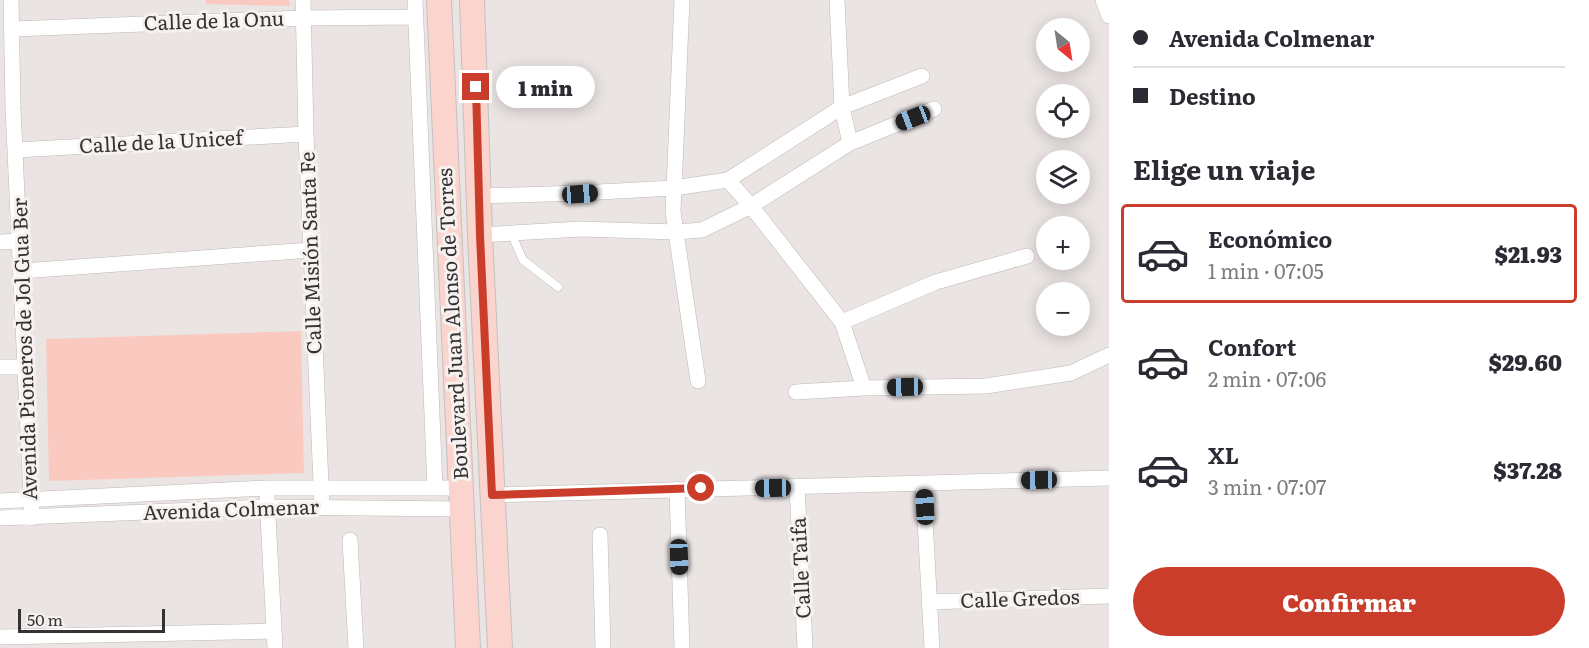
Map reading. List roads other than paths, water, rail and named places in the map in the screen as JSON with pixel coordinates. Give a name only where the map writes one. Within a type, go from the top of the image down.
[{"type":"main road","name":"Boulevard Juan Alonso de Torres","points":[[439,0],[468,648]]},
{"type":"main road","name":"Boulevard Juan Alonso de Torres","points":[[472,0],[480,235],[501,648]]},
{"type":"street","name":"Avenida Pioneros de Jol Gua Ber","points":[[11,0],[12,29],[7,108],[16,150],[32,518]]},
{"type":"street","name":"Calle Misión Santa Fe","points":[[303,0],[306,134],[322,507]]},
{"type":"street","points":[[415,0],[435,488]]},
{"type":"street","points":[[682,0],[673,212],[698,381]]},
{"type":"street","points":[[837,0],[842,107],[850,143]]},
{"type":"street","points":[[1103,0],[1109,16]]},
{"type":"street","name":"Calle de la Onu","points":[[12,29],[304,18],[416,17]]},
{"type":"street","points":[[480,196],[580,194],[674,188],[728,180],[842,107],[922,76]]},
{"type":"street","points":[[480,235],[581,229],[676,232],[702,230],[751,206],[850,143],[934,109]]},
{"type":"street","name":"Calle de la Unicef","points":[[16,150],[306,134]]},
{"type":"street","points":[[728,180],[842,322],[864,388]]},
{"type":"street","points":[[0,242],[20,241]]},
{"type":"street","points":[[22,271],[311,250]]},
{"type":"street","points":[[842,322],[936,282],[1027,256]]},
{"type":"street","points":[[796,392],[864,388],[986,386],[1071,373],[1109,355]]},
{"type":"street","points":[[0,368],[26,367]]},
{"type":"street","points":[[492,495],[1109,478]]},
{"type":"street","points":[[923,483],[932,648]]},
{"type":"street","name":"Calle Taifa","points":[[797,487],[806,648]]},
{"type":"street","points":[[267,488],[275,648]]},
{"type":"street","name":"Avenida Colmenar","points":[[0,501],[267,488],[435,488],[461,499]]},
{"type":"street","points":[[677,489],[682,648]]},
{"type":"street","name":"Avenida Colmenar","points":[[0,518],[267,507],[322,507],[461,499]]},
{"type":"street","points":[[600,535],[603,648]]},
{"type":"street","points":[[350,540],[356,648]]},
{"type":"street","name":"Calle Gredos","points":[[930,602],[1109,596]]},
{"type":"street","points":[[0,637],[274,630]]},
{"type":"lane","points":[[511,233],[522,260],[558,287]]}]
